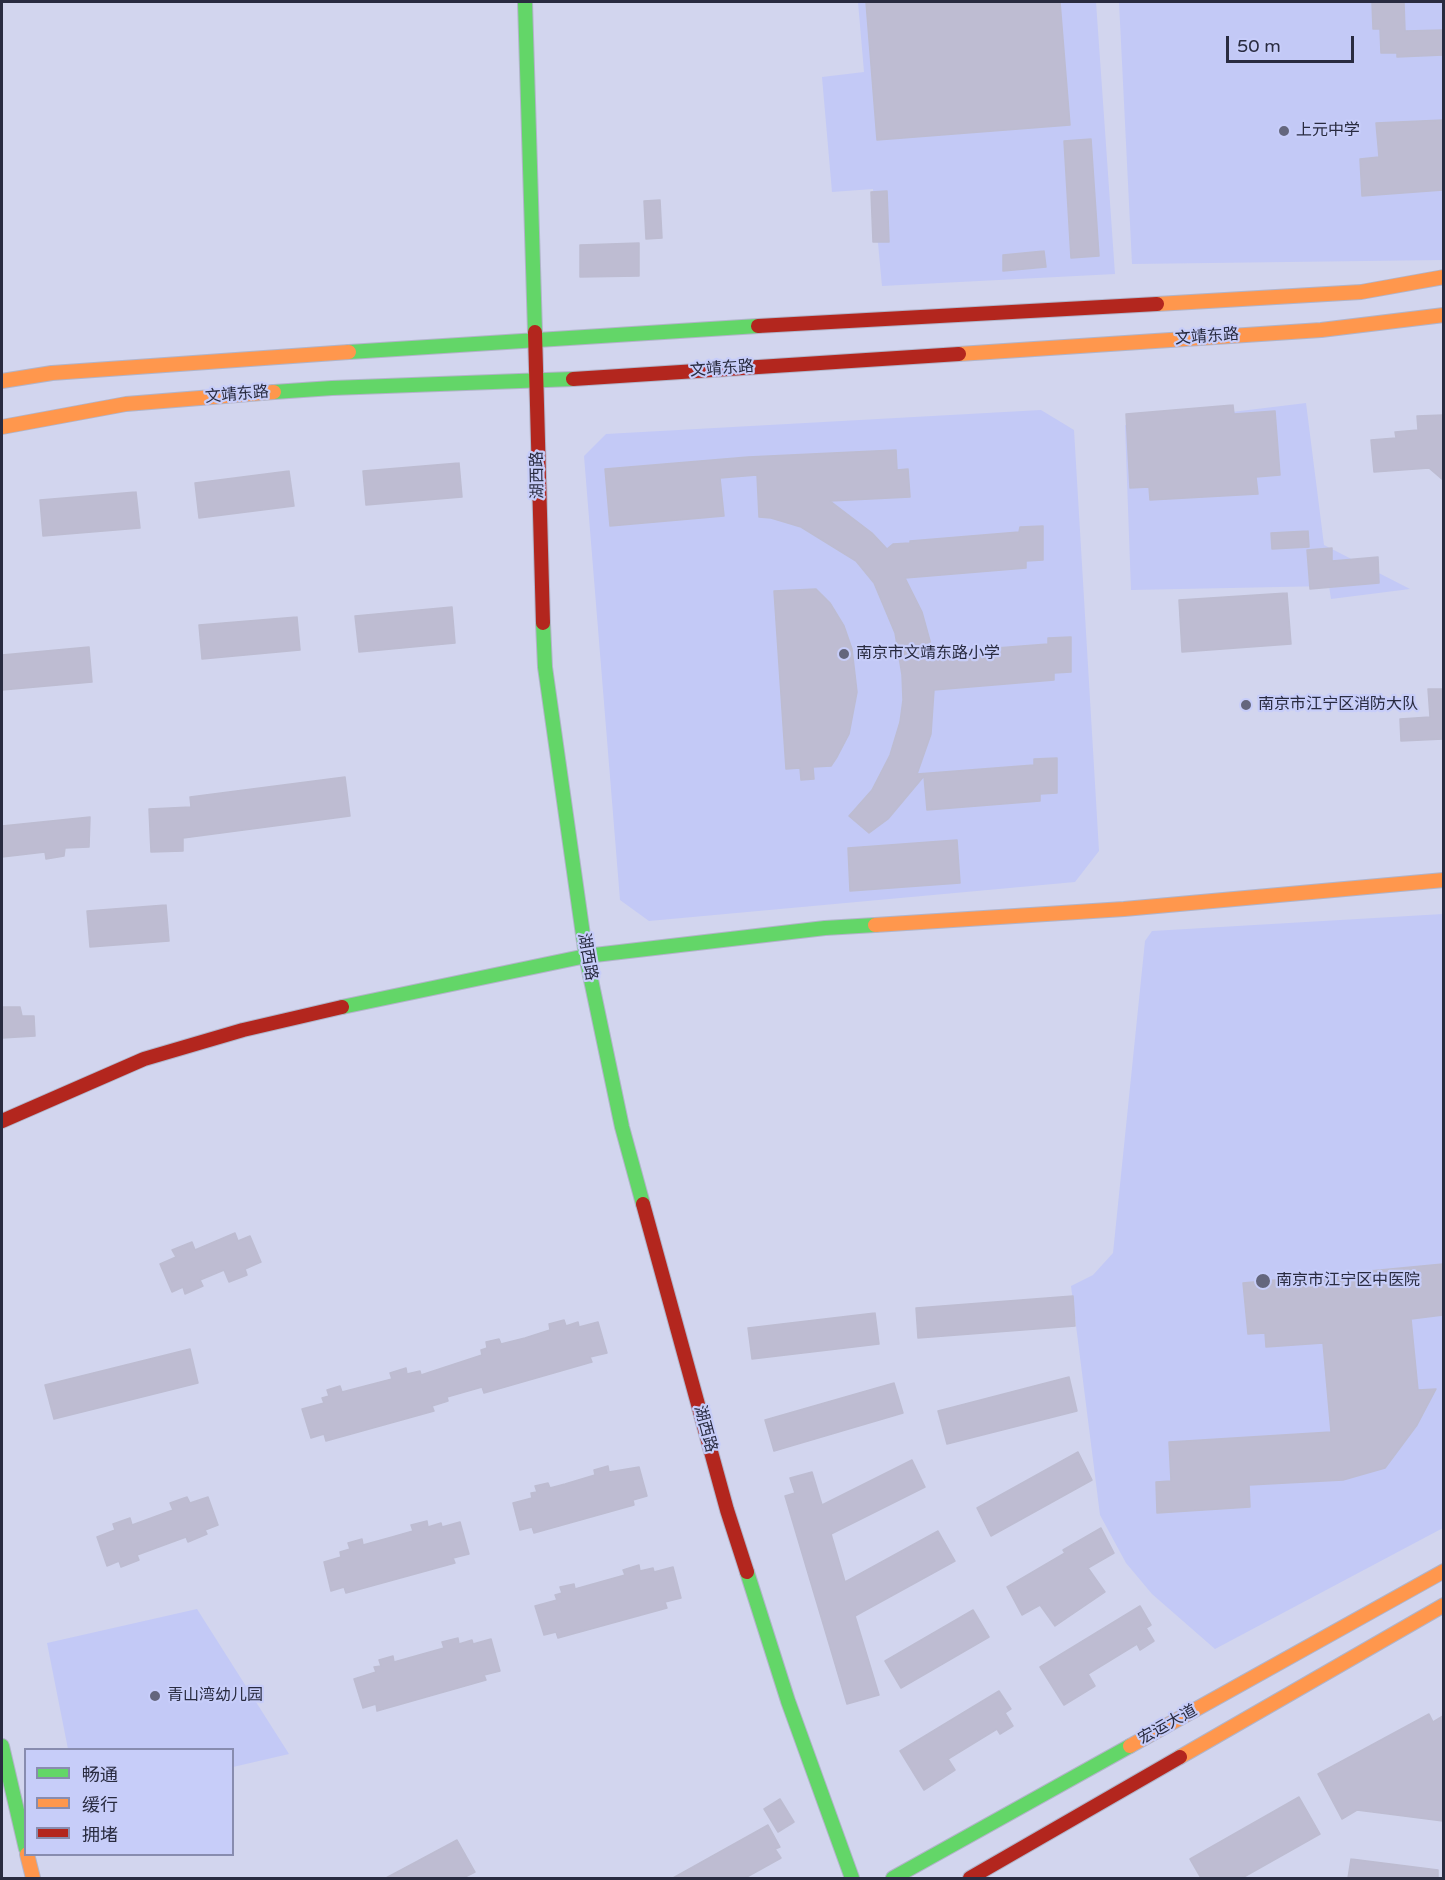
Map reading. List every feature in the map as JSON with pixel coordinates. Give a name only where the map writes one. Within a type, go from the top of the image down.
[{"type":"main road","name":"湖西路","points":[[525,2],[537,381],[540,569],[545,667],[586,956],[622,1127],[727,1510],[788,1701],[852,1878]]},
{"type":"main road","points":[[2,381],[52,373],[171,363],[535,339],[1361,292],[1443,277]]},
{"type":"main road","name":"文靖东路","points":[[2,427],[137,403],[332,388],[537,381],[1322,330],[1443,315]]},
{"type":"main road","points":[[2,1121],[144,1059],[243,1030],[422,989],[586,956],[825,928],[1124,909],[1443,880]]},
{"type":"main road","name":"宏运大道","points":[[893,1878],[1443,1571]]},
{"type":"main road","name":"宏运大道","points":[[970,1878],[1443,1605]]},
{"type":"main road","points":[[2,1746],[24,1841]]},
{"type":"main road","points":[[28,1856],[33,1878]]},
{"type":"shaded area","points":[[858,2],[1096,2],[1115,274],[882,286],[873,189],[832,192],[822,77],[864,72]]},
{"type":"shaded area","name":"上元中学","points":[[1119,2],[1443,2],[1443,260],[1132,264]]},
{"type":"shaded area","points":[[1306,403],[1324,545],[1410,589],[1331,599],[1329,586],[1131,590],[1125,425]]},
{"type":"shaded area","name":"南京市文靖东路小学","points":[[1041,410],[1074,430],[1099,851],[1075,882],[649,921],[620,900],[584,456],[606,434]]},
{"type":"shaded area","name":"南京市江宁区中医院","points":[[1443,914],[1443,1528],[1215,1649],[1152,1594],[1126,1563],[1100,1515],[1071,1286],[1093,1275],[1113,1253],[1145,941],[1152,931]]},
{"type":"shaded area","name":"青山湾幼儿园","points":[[197,1609],[289,1754],[234,1767],[234,1748],[68,1748],[47,1643]]},
{"type":"building","points":[[866,2],[1060,2],[1070,125],[877,140]]},
{"type":"building","points":[[1372,2],[1404,2],[1405,31],[1443,30],[1443,55],[1397,57],[1397,53],[1381,53],[1380,29],[1373,29]]},
{"type":"building","points":[[1443,120],[1443,190],[1362,196],[1360,159],[1379,157],[1376,123]]},
{"type":"building","points":[[1091,139],[1099,256],[1071,258],[1064,141]]},
{"type":"building","points":[[887,191],[889,242],[873,242],[871,192]]},
{"type":"building","points":[[660,200],[662,238],[646,239],[644,201]]},
{"type":"building","points":[[639,243],[639,276],[580,277],[580,245]]},
{"type":"building","points":[[1044,251],[1046,267],[1003,271],[1003,255]]},
{"type":"building","points":[[1233,405],[1234,414],[1275,411],[1280,475],[1256,477],[1258,494],[1150,500],[1149,487],[1130,488],[1126,414]]},
{"type":"building","points":[[1443,415],[1443,480],[1429,468],[1374,472],[1371,440],[1396,438],[1395,432],[1418,430],[1417,416]]},
{"type":"building","points":[[896,450],[897,470],[908,469],[910,497],[830,501],[872,533],[887,549],[893,544],[910,543],[910,541],[1019,532],[1020,527],[1043,526],[1043,560],[1026,561],[1026,568],[905,578],[922,612],[932,653],[1048,644],[1048,638],[1071,637],[1071,672],[1054,673],[1054,680],[934,690],[931,734],[917,774],[1034,765],[1034,759],[1057,758],[1057,793],[1040,794],[1040,801],[927,810],[924,776],[888,819],[869,833],[849,816],[872,790],[890,755],[900,722],[903,700],[902,675],[895,633],[874,583],[856,561],[801,527],[771,518],[759,517],[757,475],[720,478],[724,516],[610,526],[605,469],[748,457]]},
{"type":"building","points":[[459,463],[462,497],[366,505],[363,471]]},
{"type":"building","points":[[289,471],[294,506],[199,518],[195,483]]},
{"type":"building","points":[[136,492],[140,528],[43,536],[40,500]]},
{"type":"building","points":[[1308,531],[1309,547],[1272,549],[1271,533]]},
{"type":"building","points":[[1332,548],[1332,561],[1378,557],[1379,583],[1310,589],[1307,550]]},
{"type":"building","points":[[816,589],[830,603],[844,626],[852,649],[857,692],[849,734],[837,757],[831,766],[813,767],[814,779],[801,780],[800,768],[786,769],[774,591]]},
{"type":"building","points":[[1287,593],[1291,644],[1182,652],[1179,600]]},
{"type":"building","points":[[452,607],[455,643],[359,652],[355,616]]},
{"type":"building","points":[[297,617],[300,650],[202,659],[199,625]]},
{"type":"building","points":[[89,647],[92,682],[2,690],[2,655]]},
{"type":"building","points":[[1428,689],[1443,689],[1443,739],[1401,741],[1400,719],[1430,717]]},
{"type":"building","points":[[345,777],[350,816],[183,838],[183,851],[151,852],[149,809],[191,807],[190,797]]},
{"type":"building","points":[[90,817],[89,847],[65,848],[64,856],[46,859],[45,852],[2,857],[2,826]]},
{"type":"building","points":[[957,840],[960,883],[850,891],[848,848]]},
{"type":"building","points":[[166,905],[169,941],[90,947],[87,911]]},
{"type":"building","points":[[2,1007],[20,1007],[22,1016],[34,1016],[35,1036],[2,1038]]},
{"type":"building","points":[[235,1233],[238,1241],[250,1236],[261,1262],[245,1269],[247,1275],[229,1282],[224,1270],[200,1280],[203,1286],[185,1294],[183,1287],[172,1292],[160,1264],[176,1257],[172,1250],[192,1242],[195,1250]]},
{"type":"building","points":[[1443,1264],[1443,1315],[1411,1319],[1418,1390],[1436,1389],[1417,1425],[1385,1468],[1343,1480],[1249,1485],[1250,1507],[1157,1513],[1156,1482],[1171,1481],[1169,1442],[1331,1432],[1323,1343],[1266,1347],[1265,1333],[1248,1334],[1243,1283]]},
{"type":"building","points":[[1073,1296],[1075,1326],[918,1338],[916,1308]]},
{"type":"building","points":[[875,1313],[879,1344],[752,1359],[748,1328]]},
{"type":"building","points":[[564,1320],[566,1326],[578,1322],[579,1327],[598,1322],[607,1353],[590,1357],[592,1362],[484,1393],[482,1387],[447,1397],[448,1401],[432,1406],[434,1411],[326,1441],[324,1434],[311,1438],[302,1409],[324,1403],[322,1398],[329,1396],[327,1390],[340,1386],[342,1392],[392,1379],[390,1373],[406,1368],[407,1374],[420,1371],[421,1375],[482,1355],[481,1350],[487,1348],[486,1342],[499,1339],[501,1344],[525,1338],[550,1330],[549,1324]]},
{"type":"building","points":[[190,1349],[198,1383],[54,1419],[45,1385]]},
{"type":"building","points":[[1069,1377],[1077,1411],[947,1444],[938,1411]]},
{"type":"building","points":[[894,1383],[903,1413],[774,1451],[765,1420]]},
{"type":"building","points":[[1078,1452],[1092,1480],[991,1536],[977,1508]]},
{"type":"building","points":[[912,1460],[925,1487],[831,1534],[845,1582],[938,1531],[955,1561],[855,1616],[879,1695],[847,1704],[785,1496],[795,1493],[790,1478],[812,1472],[822,1505]]},
{"type":"building","points":[[608,1466],[609,1472],[639,1467],[647,1496],[633,1500],[634,1505],[534,1533],[532,1527],[520,1530],[513,1503],[532,1498],[531,1493],[537,1492],[535,1486],[548,1483],[550,1488],[565,1484],[595,1475],[594,1470]]},
{"type":"building","points":[[187,1497],[190,1503],[208,1497],[218,1525],[205,1530],[207,1534],[188,1542],[186,1537],[137,1555],[139,1560],[121,1567],[119,1561],[107,1566],[97,1537],[115,1530],[113,1524],[130,1518],[132,1525],[173,1510],[170,1503]]},
{"type":"building","points":[[427,1521],[428,1527],[441,1523],[442,1527],[460,1522],[469,1554],[453,1558],[455,1563],[346,1593],[344,1587],[331,1591],[324,1562],[341,1557],[340,1552],[350,1549],[348,1543],[362,1539],[363,1545],[392,1537],[413,1531],[411,1525]]},
{"type":"building","points":[[1101,1528],[1114,1553],[1088,1568],[1105,1592],[1055,1626],[1040,1605],[1022,1615],[1007,1587],[1065,1553],[1063,1550]]},
{"type":"building","points":[[639,1565],[640,1571],[653,1568],[654,1572],[673,1567],[681,1598],[665,1602],[667,1608],[558,1638],[556,1632],[544,1635],[535,1606],[557,1600],[555,1595],[562,1593],[560,1587],[574,1584],[575,1589],[625,1575],[623,1570]]},
{"type":"building","points":[[1140,1606],[1151,1625],[1146,1628],[1154,1641],[1140,1650],[1137,1644],[1088,1674],[1095,1686],[1064,1705],[1040,1667]]},
{"type":"building","points":[[973,1610],[989,1637],[901,1688],[885,1661]]},
{"type":"building","points":[[458,1638],[459,1644],[472,1640],[473,1644],[491,1639],[500,1671],[484,1675],[486,1680],[377,1711],[376,1704],[363,1708],[354,1679],[376,1672],[374,1667],[381,1666],[379,1660],[393,1656],[394,1662],[444,1648],[442,1642]]},
{"type":"building","points":[[999,1691],[1011,1709],[1005,1713],[1013,1726],[1000,1734],[997,1729],[948,1759],[955,1770],[924,1790],[900,1751]]},
{"type":"building","points":[[1429,1714],[1433,1722],[1443,1716],[1443,1821],[1357,1810],[1342,1819],[1318,1774]]},
{"type":"building","points":[[1299,1797],[1320,1834],[1242,1878],[1201,1878],[1190,1859]]},
{"type":"building","points":[[780,1799],[794,1822],[778,1832],[764,1809]]},
{"type":"building","points":[[768,1825],[780,1847],[775,1849],[781,1858],[745,1878],[673,1878]]},
{"type":"building","points":[[457,1840],[475,1872],[463,1878],[386,1878]]},
{"type":"building","points":[[1351,1859],[1438,1870],[1438,1878],[1348,1878]]},
{"type":"traffic: fast","points":[[525,2],[535,332]]},
{"type":"traffic: fast","points":[[349,352],[758,326]]},
{"type":"traffic: fast","points":[[274,392],[573,379]]},
{"type":"traffic: fast","points":[[543,623],[545,667],[586,956],[622,1127],[643,1204]]},
{"type":"traffic: fast","points":[[342,1007],[586,956],[825,928],[875,925]]},
{"type":"traffic: fast","points":[[747,1572],[788,1701],[852,1878]]},
{"type":"traffic: fast","points":[[2,1746],[24,1840]]},
{"type":"traffic: fast","points":[[893,1878],[1130,1746]]},
{"type":"traffic: slow","points":[[1157,304],[1361,292],[1444,277]]},
{"type":"traffic: slow","points":[[959,354],[1321,330],[1444,315]]},
{"type":"traffic: slow","points":[[2,381],[52,373],[349,352]]},
{"type":"traffic: slow","points":[[2,427],[126,404],[274,392]]},
{"type":"traffic: slow","points":[[875,925],[1124,909],[1444,880]]},
{"type":"traffic: slow","points":[[1130,1746],[1444,1571]]},
{"type":"traffic: slow","points":[[1180,1757],[1444,1605]]},
{"type":"traffic: slow","points":[[28,1856],[33,1878]]},
{"type":"traffic: jam","points":[[758,326],[1157,304]]},
{"type":"traffic: jam","points":[[535,332],[543,623]]},
{"type":"traffic: jam","points":[[573,379],[959,354]]},
{"type":"traffic: jam","points":[[2,1121],[144,1059],[243,1030],[342,1007]]},
{"type":"traffic: jam","points":[[643,1204],[727,1510],[747,1572]]},
{"type":"traffic: jam","points":[[970,1878],[1180,1757]]},
{"type":"place","name":"上元中学","points":[[1284,131]]},
{"type":"place","name":"南京市文靖东路小学","points":[[844,654]]},
{"type":"place","name":"南京市江宁区消防大队","points":[[1246,705]]},
{"type":"place","name":"南京市江宁区中医院","points":[[1263,1281]]},
{"type":"place","name":"青山湾幼儿园","points":[[155,1696]]}]
